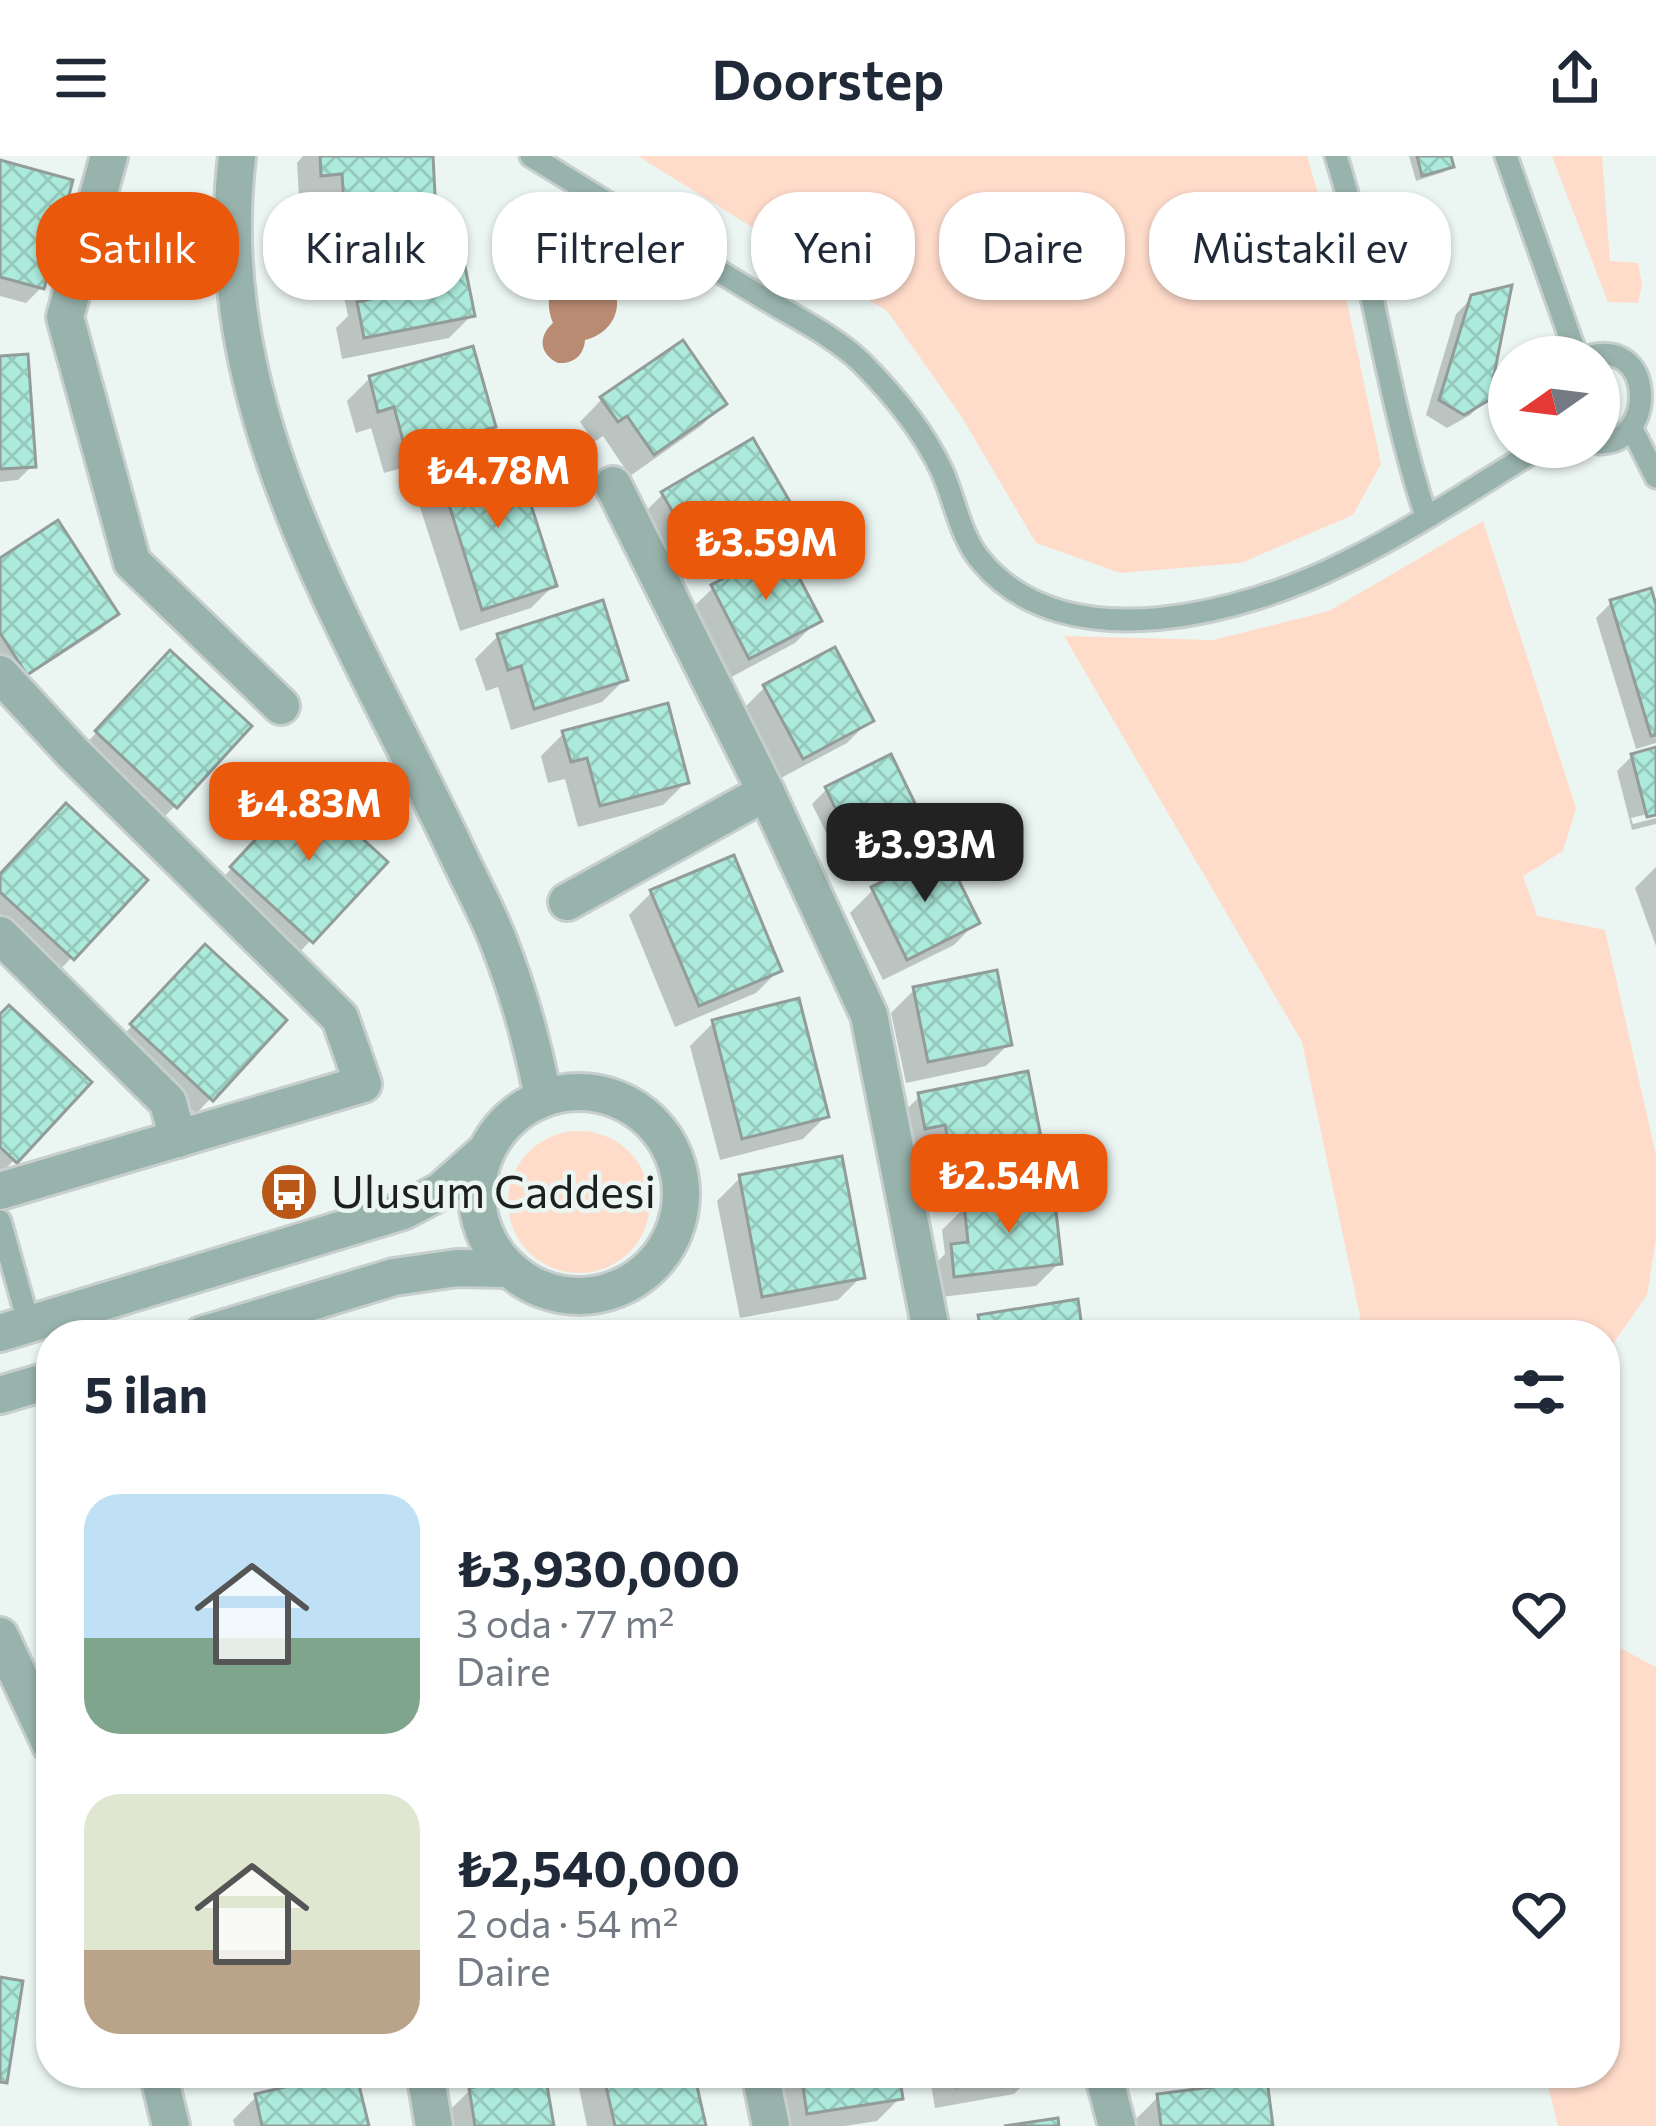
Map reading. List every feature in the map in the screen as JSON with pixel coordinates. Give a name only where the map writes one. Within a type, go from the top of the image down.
[{"type":"street","points":[[109,156],[65,316],[132,562],[281,706]]},
{"type":"street","points":[[237,156],[235,261],[243,352],[271,452],[292,514],[337,615],[500,944],[530,1034],[544,1097]]},
{"type":"street","points":[[613,485],[766,792],[869,1015],[929,1320]]},
{"type":"street","points":[[0,674],[340,1018],[363,1084],[0,1191]]},
{"type":"street","points":[[567,902],[766,792]]},
{"type":"street","points":[[0,935],[168,1102],[178,1139]]},
{"type":"street","points":[[44,1320],[403,1211],[441,1191],[488,1148],[515,1113],[544,1097],[572,1091],[628,1104],[668,1144],[678,1171],[681,1200],[675,1229],[661,1254],[641,1275],[616,1289],[588,1296],[559,1295],[532,1285],[509,1269],[491,1247],[480,1222],[476,1194],[488,1148]]},
{"type":"street","points":[[252,1320],[394,1277],[458,1268],[509,1269]]},
{"type":"street","points":[[0,1396],[36,1385]]},
{"type":"street","points":[[0,1636],[36,1713]]},
{"type":"street","points":[[162,2088],[171,2126]]},
{"type":"street","points":[[427,2088],[434,2126]]},
{"type":"street","points":[[763,2088],[771,2126]]},
{"type":"street","points":[[1107,2088],[1117,2126]]},
{"type":"lane","points":[[531,156],[856,357],[908,415],[941,470],[980,560],[1012,590],[1081,618],[1173,617],[1220,609],[1345,563],[1506,468]]},
{"type":"lane","points":[[1336,156],[1356,220],[1402,442],[1426,516]]},
{"type":"lane","points":[[1506,156],[1570,336]]},
{"type":"lane","points":[[1620,356],[1650,369],[1650,406],[1634,433],[1620,439]]},
{"type":"lane","points":[[1634,433],[1656,477]]},
{"type":"lane","points":[[0,1222],[14,1329]]},
{"type":"shaded area","points":[[638,156],[1307,156],[1318,192],[1149,192],[1149,300],[1347,300],[1381,464],[1353,515],[1241,563],[1120,573],[1036,543],[960,414],[887,311],[869,300],[915,300],[915,192],[751,192],[751,226],[727,211],[727,192],[696,192]]},
{"type":"shaded area","points":[[1552,156],[1602,156],[1610,261],[1638,263],[1642,285],[1638,303],[1608,302]]},
{"type":"shaded area","points":[[617,300],[617,305],[609,326],[585,340],[577,357],[558,363],[547,355],[543,344],[553,323],[549,302]]},
{"type":"shaded area","points":[[1483,521],[1576,808],[1563,851],[1523,876],[1537,916],[1605,930],[1656,1155],[1656,1239],[1647,1295],[1620,1334],[1620,1320],[1361,1320],[1302,1042],[1064,636],[1213,640],[1329,611]]},
{"type":"shaded area","points":[[579,1131],[606,1136],[629,1152],[645,1175],[650,1202],[645,1229],[629,1252],[606,1268],[579,1273],[552,1268],[529,1252],[513,1229],[508,1202],[513,1175],[529,1152],[552,1136]]},
{"type":"shaded area","points":[[1620,1648],[1656,1667],[1656,2126],[1558,2126],[1549,2088],[1620,2088]]},
{"type":"building","points":[[320,156],[433,156],[435,192],[343,192],[342,174],[321,176]]},
{"type":"building","points":[[1417,156],[1451,156],[1454,167],[1422,176]]},
{"type":"building","points":[[0,160],[73,180],[70,192],[36,192],[36,287],[0,277]]},
{"type":"building","points":[[468,281],[475,316],[364,338],[357,302],[468,300]]},
{"type":"building","points":[[1512,285],[1502,336],[1488,336],[1488,401],[1464,415],[1439,400],[1471,295]]},
{"type":"building","points":[[683,340],[727,404],[654,455],[627,416],[618,422],[600,397]]},
{"type":"building","points":[[473,346],[496,427],[406,452],[394,407],[378,412],[369,376]]},
{"type":"building","points":[[28,354],[36,467],[0,469],[0,356]]},
{"type":"building","points":[[753,438],[793,507],[702,561],[661,492]]},
{"type":"building","points":[[514,452],[557,586],[482,610],[440,476]]},
{"type":"building","points":[[58,520],[119,614],[27,675],[0,633],[0,558]]},
{"type":"building","points":[[783,547],[822,621],[749,659],[711,585]]},
{"type":"building","points":[[1651,588],[1656,605],[1656,735],[1651,736],[1610,600]]},
{"type":"building","points":[[603,600],[628,680],[534,709],[521,666],[508,670],[497,634]]},
{"type":"building","points":[[835,647],[874,721],[803,759],[763,685]]},
{"type":"building","points":[[170,650],[252,726],[177,808],[95,731]]},
{"type":"building","points":[[668,703],[689,783],[600,806],[587,758],[571,762],[562,731]]},
{"type":"building","points":[[1656,747],[1656,815],[1647,817],[1631,754]]},
{"type":"building","points":[[891,754],[928,830],[862,863],[825,787]]},
{"type":"building","points":[[305,786],[388,862],[313,943],[230,867]]},
{"type":"building","points":[[66,803],[148,880],[74,960],[0,892],[0,874]]},
{"type":"building","points":[[944,851],[980,923],[907,960],[871,887]]},
{"type":"building","points":[[734,855],[782,971],[699,1006],[650,890]]},
{"type":"building","points":[[205,944],[287,1020],[213,1101],[130,1024]]},
{"type":"building","points":[[997,970],[1012,1045],[928,1062],[913,987]]},
{"type":"building","points":[[799,998],[829,1117],[742,1139],[712,1020]]},
{"type":"building","points":[[9,1005],[92,1082],[17,1163],[0,1147],[0,1014]]},
{"type":"building","points":[[1028,1071],[1044,1152],[954,1170],[945,1125],[925,1129],[918,1093]]},
{"type":"building","points":[[842,1156],[865,1278],[762,1297],[739,1175]]},
{"type":"building","points":[[1054,1194],[1062,1264],[954,1277],[951,1244],[968,1242],[964,1204]]},
{"type":"building","points":[[1078,1299],[1081,1320],[979,1320],[978,1315]]},
{"type":"building","points":[[0,1977],[23,1981],[7,2083],[0,2082]]},
{"type":"building","points":[[280,2088],[360,2088],[369,2126],[262,2126],[255,2094]]},
{"type":"building","points":[[469,2088],[547,2088],[554,2126],[475,2126]]},
{"type":"building","points":[[606,2088],[697,2088],[706,2126],[615,2126]]},
{"type":"building","points":[[803,2088],[901,2088],[903,2099],[807,2114]]},
{"type":"building","points":[[1268,2088],[1273,2126],[1161,2126],[1157,2094]]},
{"type":"building","points":[[1058,2118],[1059,2126],[1004,2126]]},
{"type":"place","name":"Ulusum Caddesi","points":[[289,1192]]}]
